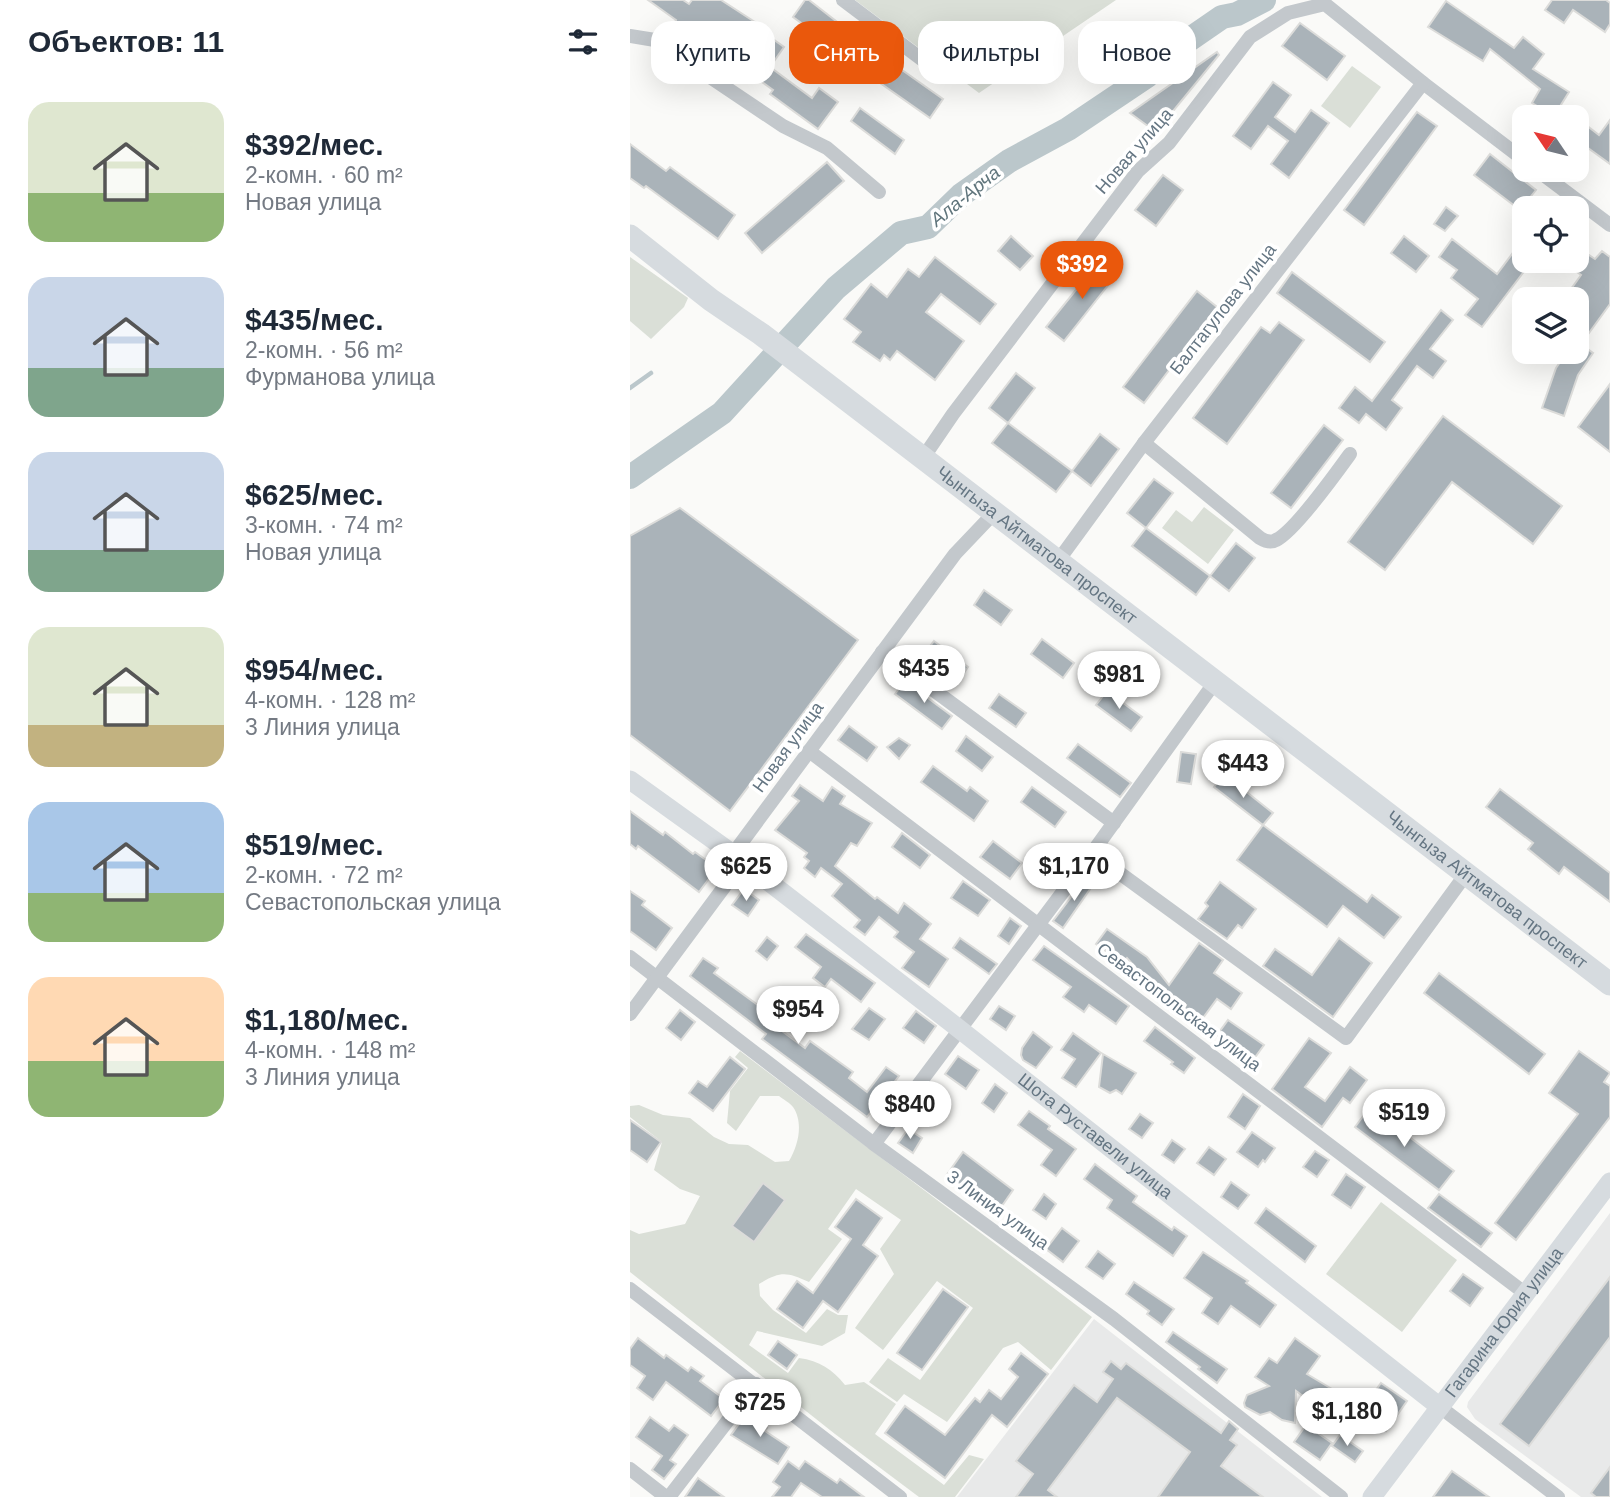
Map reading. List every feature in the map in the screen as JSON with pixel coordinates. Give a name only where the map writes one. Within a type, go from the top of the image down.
[{"type":"main road","name":"Чынгыза Айтматова проспект","points":[[630,236],[1610,984]]},
{"type":"street","points":[[843,0],[918,56]]},
{"type":"street","name":"Новая улица","points":[[923,458],[953,414],[1130,181],[1169,143],[1250,37],[1288,13],[1325,4],[1423,83]]},
{"type":"street","points":[[630,36],[655,40],[783,126],[827,148],[879,192]]},
{"type":"street","points":[[1423,83],[1512,151]]},
{"type":"street","name":"Балтагулова улица","points":[[1058,561],[1144,443],[1423,83]]},
{"type":"street","points":[[1553,182],[1610,225]]},
{"type":"street","points":[[1144,443],[1252,532],[1268,542],[1286,533],[1350,454]]},
{"type":"street","name":"Новая улица","points":[[630,1014],[733,875],[733,854],[963,543],[994,513]]},
{"type":"street","points":[[882,652],[1114,823]]},
{"type":"street","points":[[874,1144],[1092,853],[1215,682]]},
{"type":"street","name":"Севастопольская улица","points":[[809,751],[1526,1294]]},
{"type":"street","name":"Шота Руставели улица","points":[[630,780],[733,854],[960,1029],[1558,1497]]},
{"type":"street","points":[[1092,853],[1346,1038],[1466,874]]},
{"type":"street","name":"3 Линия улица","points":[[630,957],[874,1144],[1114,1319],[1341,1497]]},
{"type":"street","name":"Гагарина Юрия улица","points":[[1372,1497],[1610,1182]]},
{"type":"street","points":[[630,1289],[900,1497]]},
{"type":"street","points":[[630,1469],[667,1497],[756,1384]]},
{"type":"shaded area","points":[[855,0],[1116,0],[1085,21],[1078,21],[1078,26],[1064,35],[1064,21],[918,21],[918,47],[904,37],[904,21],[883,21]]},
{"type":"shaded area","points":[[1352,66],[1381,87],[1350,128],[1321,106]]},
{"type":"shaded area","points":[[967,84],[992,84],[979,93]]},
{"type":"shaded area","points":[[630,257],[688,298],[684,307],[651,339],[630,321]]},
{"type":"shaded area","points":[[1204,507],[1234,530],[1208,564],[1162,528],[1176,510],[1192,522]]},
{"type":"shaded area","points":[[740,1051],[1092,1317],[1051,1370],[1018,1342],[1003,1348],[947,1422],[904,1394],[897,1402],[869,1382],[888,1358],[920,1380],[973,1308],[937,1281],[883,1350],[855,1328],[894,1274],[880,1249],[901,1220],[856,1189],[828,1229],[842,1239],[809,1282],[784,1274],[759,1284],[760,1296],[773,1310],[806,1333],[827,1309],[838,1315],[848,1315],[845,1333],[822,1346],[757,1331],[749,1345],[788,1373],[799,1358],[813,1361],[830,1370],[845,1385],[864,1382],[896,1404],[875,1434],[944,1485],[969,1455],[984,1459],[955,1497],[919,1497],[630,1272],[630,1230],[639,1234],[685,1224],[700,1196],[680,1189],[654,1170],[662,1142],[630,1117],[630,1106],[639,1105],[663,1115],[690,1118],[714,1137],[729,1144],[748,1145],[775,1162],[789,1161],[792,1155],[797,1142],[798,1120],[793,1107],[779,1096],[760,1096],[736,1131],[727,1123],[730,1091],[748,1068],[735,1057]]},
{"type":"shaded area","points":[[1381,1202],[1457,1260],[1402,1332],[1326,1274]]},
{"type":"shaded area","points":[[1610,1213],[1610,1497],[1581,1497],[1475,1419],[1467,1407],[1468,1402]]},
{"type":"shaded area","points":[[1094,1319],[1322,1497],[957,1497]]},
{"type":"building","points":[[648,0],[683,0],[689,4],[692,0],[721,0],[753,21],[676,21]]},
{"type":"building","points":[[805,0],[809,0],[836,21],[798,21],[793,17]]},
{"type":"building","points":[[1552,0],[1606,0],[1610,3],[1610,24],[1605,32],[1573,10],[1564,23],[1545,10]]},
{"type":"building","points":[[1446,1],[1514,48],[1523,37],[1544,54],[1533,69],[1569,92],[1561,105],[1535,105],[1532,103],[1540,89],[1490,49],[1483,61],[1428,27]]},
{"type":"building","points":[[1300,23],[1345,56],[1327,80],[1282,46]]},
{"type":"building","points":[[775,41],[784,47],[775,60]]},
{"type":"building","points":[[1217,52],[1219,55],[1196,83],[1196,67]]},
{"type":"building","points":[[775,71],[789,81],[789,84],[812,98],[819,88],[838,102],[818,129],[770,94],[773,90],[765,84],[775,84]]},
{"type":"building","points":[[904,71],[918,84],[943,99],[930,118],[882,84],[904,84]]},
{"type":"building","points":[[1273,82],[1291,95],[1275,117],[1295,132],[1311,110],[1329,123],[1289,178],[1271,164],[1288,141],[1268,126],[1251,149],[1233,136]]},
{"type":"building","points":[[1171,84],[1195,84],[1156,132],[1130,113]]},
{"type":"building","points":[[860,108],[904,140],[895,154],[851,121]]},
{"type":"building","points":[[1417,112],[1437,126],[1364,225],[1344,210]]},
{"type":"building","points":[[1610,120],[1610,164],[1589,149],[1589,127],[1599,135]]},
{"type":"building","points":[[630,144],[666,171],[670,167],[735,215],[718,239],[646,186],[644,188],[630,178]]},
{"type":"building","points":[[1490,154],[1512,171],[1512,182],[1526,182],[1536,190],[1531,196],[1512,196],[1512,204],[1474,175]]},
{"type":"building","points":[[827,162],[844,181],[762,253],[745,233]]},
{"type":"building","points":[[1163,175],[1183,190],[1156,226],[1135,210]]},
{"type":"building","points":[[1446,207],[1458,216],[1445,231],[1434,224]]},
{"type":"building","points":[[1011,236],[1033,256],[1020,270],[998,251]]},
{"type":"building","points":[[1404,236],[1429,256],[1416,272],[1391,253]]},
{"type":"building","points":[[1452,239],[1497,274],[1512,254],[1512,273],[1523,273],[1482,327],[1465,315],[1478,299],[1451,278],[1457,270],[1439,257]]},
{"type":"building","points":[[1602,251],[1610,257],[1610,304],[1589,333],[1589,287],[1572,287],[1581,275],[1578,273],[1589,273],[1589,255],[1595,259]]},
{"type":"building","points":[[935,257],[996,304],[980,324],[941,294],[926,312],[964,341],[935,380],[897,351],[890,360],[884,355],[880,361],[853,342],[861,332],[844,319],[871,284],[887,297],[908,269],[919,277]]},
{"type":"building","points":[[1100,260],[1117,274],[1064,341],[1046,327]]},
{"type":"building","points":[[1292,272],[1385,342],[1370,362],[1277,293]]},
{"type":"building","points":[[1197,291],[1217,307],[1144,403],[1123,387]]},
{"type":"building","points":[[1441,310],[1453,320],[1430,349],[1446,361],[1433,378],[1417,366],[1392,400],[1402,408],[1386,430],[1366,414],[1359,423],[1339,408],[1355,387],[1372,401]]},
{"type":"building","points":[[1279,322],[1304,340],[1227,444],[1193,418],[1261,327],[1270,333]]},
{"type":"building","points":[[1559,364],[1586,364],[1578,375],[1564,416],[1542,408]]},
{"type":"building","points":[[1016,373],[1035,388],[1008,423],[989,408]]},
{"type":"building","points":[[1610,384],[1610,452],[1578,427]]},
{"type":"building","points":[[1443,416],[1562,506],[1533,544],[1452,482],[1385,570],[1348,542]]},
{"type":"building","points":[[1008,423],[1072,471],[1056,492],[992,443]]},
{"type":"building","points":[[1324,425],[1343,440],[1291,508],[1271,493]]},
{"type":"building","points":[[1100,434],[1119,449],[1091,486],[1072,471]]},
{"type":"building","points":[[1154,479],[1173,493],[1146,528],[1127,513]]},
{"type":"building","points":[[680,508],[858,640],[730,811],[630,735],[630,536]]},
{"type":"building","points":[[1146,528],[1210,576],[1196,595],[1132,546]]},
{"type":"building","points":[[1236,543],[1255,558],[1229,591],[1210,576]]},
{"type":"building","points":[[984,590],[1012,610],[1001,625],[974,605]]},
{"type":"building","points":[[1042,639],[1074,663],[1063,678],[1031,654]]},
{"type":"building","points":[[934,641],[968,667],[956,684],[921,658]]},
{"type":"building","points":[[905,681],[952,716],[942,729],[895,694]]},
{"type":"building","points":[[1107,691],[1142,717],[1131,731],[1096,705]]},
{"type":"building","points":[[999,694],[1026,713],[1016,727],[989,708]]},
{"type":"building","points":[[849,726],[877,747],[867,761],[838,740]]},
{"type":"building","points":[[966,736],[993,757],[982,771],[956,751]]},
{"type":"building","points":[[899,738],[910,745],[899,759],[887,747]]},
{"type":"building","points":[[1078,744],[1131,783],[1120,797],[1067,758]]},
{"type":"building","points":[[1181,752],[1196,754],[1191,784],[1177,782]]},
{"type":"building","points":[[933,766],[967,791],[970,787],[988,801],[974,821],[921,782]]},
{"type":"building","points":[[1224,774],[1273,813],[1263,825],[1214,787]]},
{"type":"building","points":[[800,785],[823,801],[832,787],[845,796],[840,804],[872,823],[857,846],[851,843],[835,866],[875,899],[877,897],[898,913],[904,903],[931,924],[920,939],[948,959],[929,987],[902,968],[914,952],[894,937],[898,932],[879,917],[865,935],[854,927],[860,920],[832,896],[842,884],[821,868],[815,877],[804,868],[809,861],[804,857],[807,853],[775,830],[799,801],[792,796]]},
{"type":"building","points":[[1032,787],[1066,812],[1055,827],[1021,802]]},
{"type":"building","points":[[1500,789],[1610,873],[1610,902],[1564,867],[1559,874],[1528,849],[1533,843],[1486,807]]},
{"type":"building","points":[[630,811],[717,868],[699,892],[638,846],[636,849],[630,844]]},
{"type":"building","points":[[1263,825],[1367,902],[1372,895],[1401,917],[1384,938],[1343,906],[1327,927],[1237,860]]},
{"type":"building","points":[[902,833],[930,855],[920,868],[892,847]]},
{"type":"building","points":[[993,841],[1022,863],[1010,879],[980,857]]},
{"type":"building","points":[[1087,876],[1095,882],[1063,928],[1053,921]]},
{"type":"building","points":[[963,881],[990,900],[978,916],[951,898]]},
{"type":"building","points":[[1220,882],[1256,909],[1242,928],[1238,925],[1227,939],[1198,919],[1208,906],[1205,903]]},
{"type":"building","points":[[744,889],[759,900],[748,916],[732,905]]},
{"type":"building","points":[[630,891],[645,901],[642,905],[672,928],[656,950],[630,931]]},
{"type":"building","points":[[1010,918],[1021,926],[1009,944],[998,936]]},
{"type":"building","points":[[1107,929],[1147,957],[1169,985],[1199,943],[1223,960],[1214,973],[1242,993],[1231,1009],[1217,999],[1197,1026],[1180,1014],[1186,1005],[1153,982],[1151,985],[1127,958],[1123,963],[1096,944]]},
{"type":"building","points":[[806,934],[875,983],[861,1002],[831,979],[825,987],[813,978],[821,967],[795,947]]},
{"type":"building","points":[[767,937],[778,946],[767,960],[756,951]]},
{"type":"building","points":[[960,938],[997,964],[989,974],[953,948]]},
{"type":"building","points":[[1339,938],[1372,963],[1333,1017],[1263,966],[1275,949],[1312,975]]},
{"type":"building","points":[[1044,946],[1129,1006],[1116,1024],[1089,1005],[1084,1012],[1063,997],[1071,987],[1033,960]]},
{"type":"building","points":[[703,958],[718,968],[714,973],[770,1014],[766,1019],[805,1048],[810,1041],[853,1072],[849,1078],[867,1092],[886,1067],[899,1076],[867,1117],[762,1039],[766,1034],[690,976]]},
{"type":"building","points":[[1439,973],[1545,1054],[1529,1074],[1424,993]]},
{"type":"building","points":[[999,1006],[1015,1016],[1006,1030],[990,1019]]},
{"type":"building","points":[[869,1008],[885,1019],[869,1040],[852,1029]]},
{"type":"building","points":[[680,1010],[695,1022],[681,1040],[666,1028]]},
{"type":"building","points":[[916,1011],[936,1026],[924,1043],[903,1028]]},
{"type":"building","points":[[1228,1020],[1264,1045],[1253,1060],[1217,1035]]},
{"type":"building","points":[[1155,1027],[1195,1058],[1184,1073],[1144,1041]]},
{"type":"building","points":[[1033,1032],[1052,1047],[1036,1068],[1023,1060],[1021,1055],[1022,1048]]},
{"type":"building","points":[[1073,1033],[1101,1053],[1076,1087],[1062,1078],[1075,1059],[1061,1050]]},
{"type":"building","points":[[1309,1038],[1331,1053],[1305,1087],[1325,1101],[1350,1067],[1367,1080],[1350,1103],[1343,1098],[1322,1127],[1272,1089]]},
{"type":"building","points":[[1579,1051],[1610,1073],[1604,1082],[1610,1086],[1610,1117],[1516,1240],[1495,1223],[1578,1114],[1549,1093]]},
{"type":"building","points":[[1103,1054],[1136,1073],[1122,1094],[1116,1090],[1110,1093],[1099,1087]]},
{"type":"building","points":[[958,1056],[979,1070],[966,1089],[945,1074]]},
{"type":"building","points":[[730,1057],[745,1069],[713,1111],[689,1093],[698,1081],[707,1087]]},
{"type":"building","points":[[995,1084],[1007,1093],[994,1112],[982,1103]]},
{"type":"building","points":[[1243,1094],[1260,1106],[1245,1129],[1228,1117]]},
{"type":"building","points":[[1370,1107],[1454,1171],[1439,1190],[1355,1127]]},
{"type":"building","points":[[1029,1111],[1076,1149],[1056,1176],[1041,1165],[1052,1150],[1018,1125]]},
{"type":"building","points":[[1140,1114],[1153,1123],[1142,1138],[1129,1129]]},
{"type":"building","points":[[630,1120],[661,1142],[647,1162],[630,1150]]},
{"type":"building","points":[[908,1129],[922,1138],[913,1153],[898,1143]]},
{"type":"building","points":[[1252,1132],[1275,1148],[1258,1167],[1237,1152]]},
{"type":"building","points":[[1172,1140],[1185,1149],[1174,1163],[1162,1155]]},
{"type":"building","points":[[1209,1147],[1226,1159],[1214,1175],[1197,1163]]},
{"type":"building","points":[[1315,1151],[1329,1160],[1317,1177],[1303,1167]]},
{"type":"building","points":[[963,1152],[1013,1190],[997,1213],[946,1176]]},
{"type":"building","points":[[1095,1164],[1137,1196],[1133,1202],[1172,1230],[1174,1227],[1187,1236],[1173,1256],[1107,1208],[1112,1200],[1084,1179]]},
{"type":"building","points":[[1346,1174],[1365,1187],[1351,1208],[1332,1195]]},
{"type":"building","points":[[1231,1182],[1249,1195],[1238,1209],[1221,1197]]},
{"type":"building","points":[[763,1183],[785,1200],[754,1242],[732,1226]]},
{"type":"building","points":[[1044,1194],[1056,1204],[1046,1219],[1033,1210]]},
{"type":"building","points":[[1439,1194],[1492,1233],[1481,1247],[1428,1208]]},
{"type":"building","points":[[856,1199],[882,1218],[863,1245],[878,1256],[838,1312],[823,1301],[803,1328],[777,1309],[797,1281],[813,1293],[851,1239],[835,1227]]},
{"type":"building","points":[[1266,1208],[1316,1246],[1305,1262],[1255,1223]]},
{"type":"building","points":[[1062,1228],[1079,1241],[1063,1262],[1046,1249]]},
{"type":"building","points":[[1098,1251],[1115,1264],[1103,1279],[1086,1267]]},
{"type":"building","points":[[1203,1252],[1248,1281],[1246,1283],[1276,1305],[1260,1327],[1231,1306],[1218,1324],[1202,1313],[1212,1298],[1184,1278]]},
{"type":"building","points":[[1463,1274],[1483,1288],[1470,1306],[1450,1291]]},
{"type":"building","points":[[1610,1277],[1610,1337],[1529,1446],[1500,1424]]},
{"type":"building","points":[[1134,1282],[1174,1309],[1162,1325],[1147,1314],[1149,1311],[1126,1294]]},
{"type":"building","points":[[943,1289],[968,1307],[922,1370],[897,1353]]},
{"type":"building","points":[[1173,1332],[1227,1369],[1217,1383],[1166,1342]]},
{"type":"building","points":[[638,1338],[664,1358],[666,1355],[688,1371],[691,1367],[704,1376],[700,1381],[724,1399],[711,1416],[666,1382],[653,1400],[637,1388],[645,1376],[630,1365],[630,1349]]},
{"type":"building","points":[[1295,1338],[1320,1356],[1307,1374],[1352,1401],[1345,1412],[1333,1404],[1326,1413],[1296,1391],[1295,1423],[1282,1420],[1270,1412],[1260,1415],[1245,1407],[1247,1395],[1269,1386],[1255,1377],[1269,1358],[1277,1363]]},
{"type":"building","points":[[778,1341],[797,1355],[787,1369],[768,1355]]},
{"type":"building","points":[[1021,1353],[1048,1374],[1007,1427],[992,1415],[945,1478],[885,1433],[905,1406],[945,1435],[975,1398],[980,1402],[989,1390],[1001,1399],[1018,1377],[1009,1369]]},
{"type":"building","points":[[1111,1361],[1121,1369],[1126,1363],[1221,1433],[1229,1421],[1238,1429],[1230,1440],[1237,1445],[1221,1466],[1263,1497],[1158,1497],[1190,1452],[1117,1398],[1048,1490],[1057,1497],[1016,1497],[1033,1474],[1016,1461],[1074,1385],[1097,1402],[1113,1379],[1103,1372]]},
{"type":"building","points":[[1381,1383],[1407,1401],[1386,1431],[1375,1423],[1383,1412],[1368,1401]]},
{"type":"building","points":[[747,1413],[767,1428],[765,1431],[789,1447],[778,1464],[731,1435]]},
{"type":"building","points":[[650,1417],[669,1431],[674,1425],[688,1435],[670,1460],[676,1464],[664,1479],[652,1470],[662,1456],[636,1437]]},
{"type":"building","points":[[1306,1425],[1332,1443],[1320,1460],[1294,1442]]},
{"type":"building","points":[[1340,1435],[1363,1451],[1355,1462],[1332,1446]]},
{"type":"building","points":[[788,1461],[799,1469],[805,1461],[837,1483],[840,1479],[864,1497],[822,1497],[801,1483],[791,1497],[772,1497],[780,1487],[773,1482]]},
{"type":"building","points":[[1610,1467],[1610,1497],[1596,1497],[1591,1493]]},
{"type":"building","points":[[1452,1471],[1489,1497],[1433,1497]]},
{"type":"building","points":[[698,1478],[724,1497],[685,1497]]},
{"type":"waterway","name":"Ала-Арча","points":[[630,477],[722,413],[836,288],[901,233],[928,227],[961,195],[1009,161],[1068,129],[1147,76],[1177,48],[1222,17],[1237,14],[1264,0]]},
{"type":"waterway","points":[[630,388],[651,373]]}]
